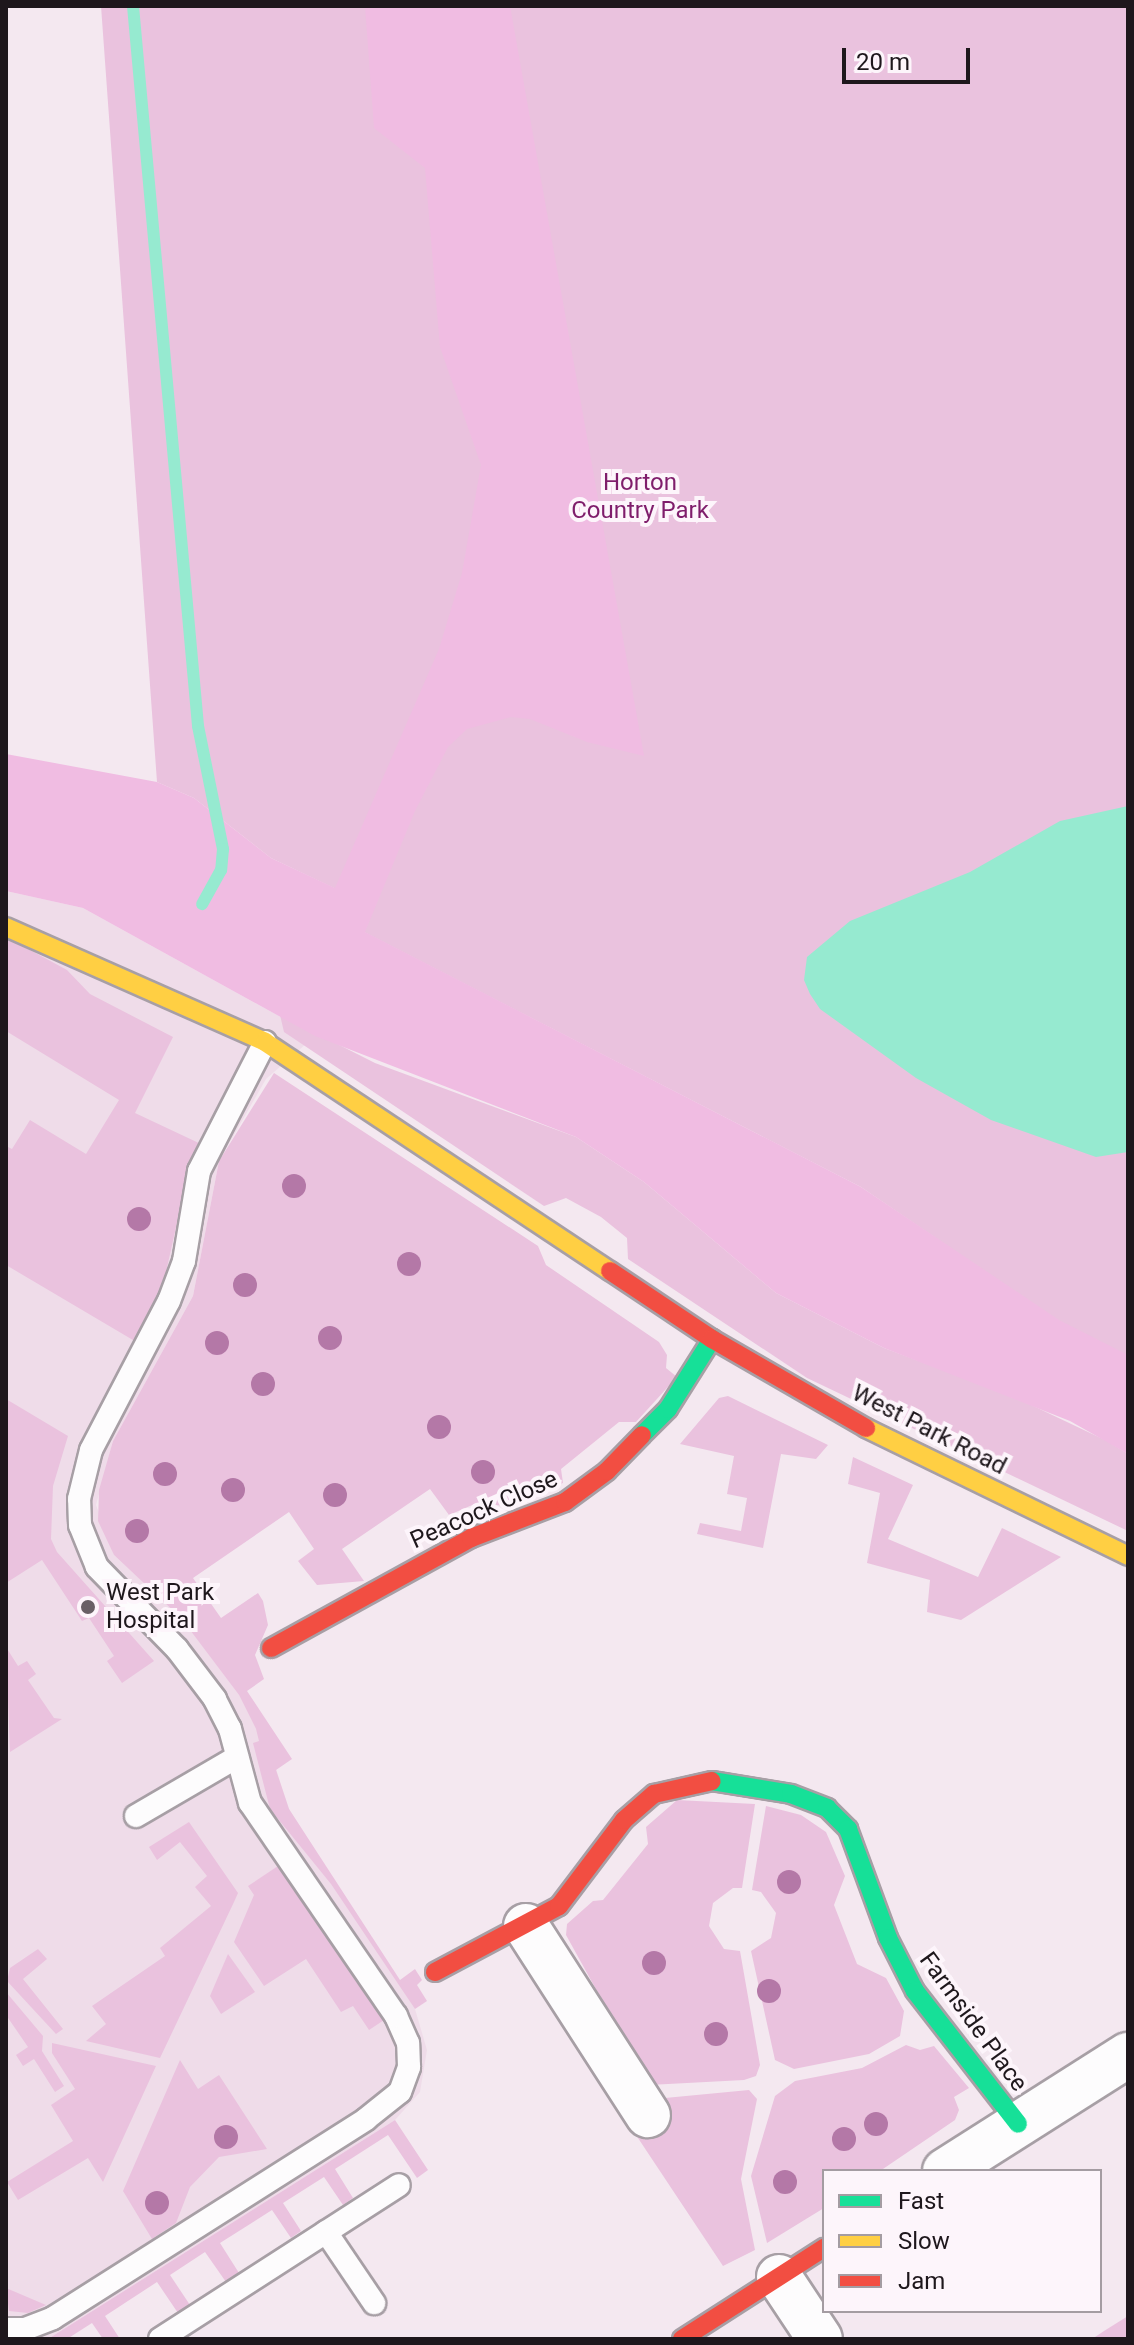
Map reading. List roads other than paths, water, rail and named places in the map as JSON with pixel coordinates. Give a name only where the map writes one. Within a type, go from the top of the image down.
[{"type":"street","name":"West Park Road","points":[[6,927],[265,1042],[712,1339],[859,1425],[1128,1556]]},
{"type":"street","name":"Peacock Close","points":[[271,1648],[471,1538],[565,1502],[607,1471],[668,1409],[712,1339]]},
{"type":"street","name":"Farmside Place","points":[[435,1972],[526,1926],[571,1895],[624,1820],[669,1787],[721,1780],[816,1802],[848,1829],[888,1938],[915,1991],[1018,2124]]},
{"type":"street","points":[[526,1926],[648,2115]]},
{"type":"street","points":[[948,2169],[1128,2055]]},
{"type":"street","points":[[682,2339],[822,2249]]},
{"type":"street","points":[[779,2277],[820,2339]]},
{"type":"lane","points":[[6,2329],[44,2323],[89,2295],[373,2114],[400,2092],[408,2076],[409,2054],[401,2026],[255,1812],[224,1715],[204,1682],[91,1558],[80,1525],[79,1499],[96,1437],[176,1285],[199,1171],[265,1042]]},
{"type":"lane","points":[[136,1816],[237,1757]]},
{"type":"lane","points":[[160,2339],[399,2185]]},
{"type":"lane","points":[[326,2232],[374,2303]]},
{"type":"waterway","points":[[133,6],[198,726],[223,849],[221,870],[202,904]]},
{"type":"place","name":"West Park Hospital","points":[[88,1607]]},
{"type":"park label","name":"Horton Country Park","points":[[640,497]]}]
